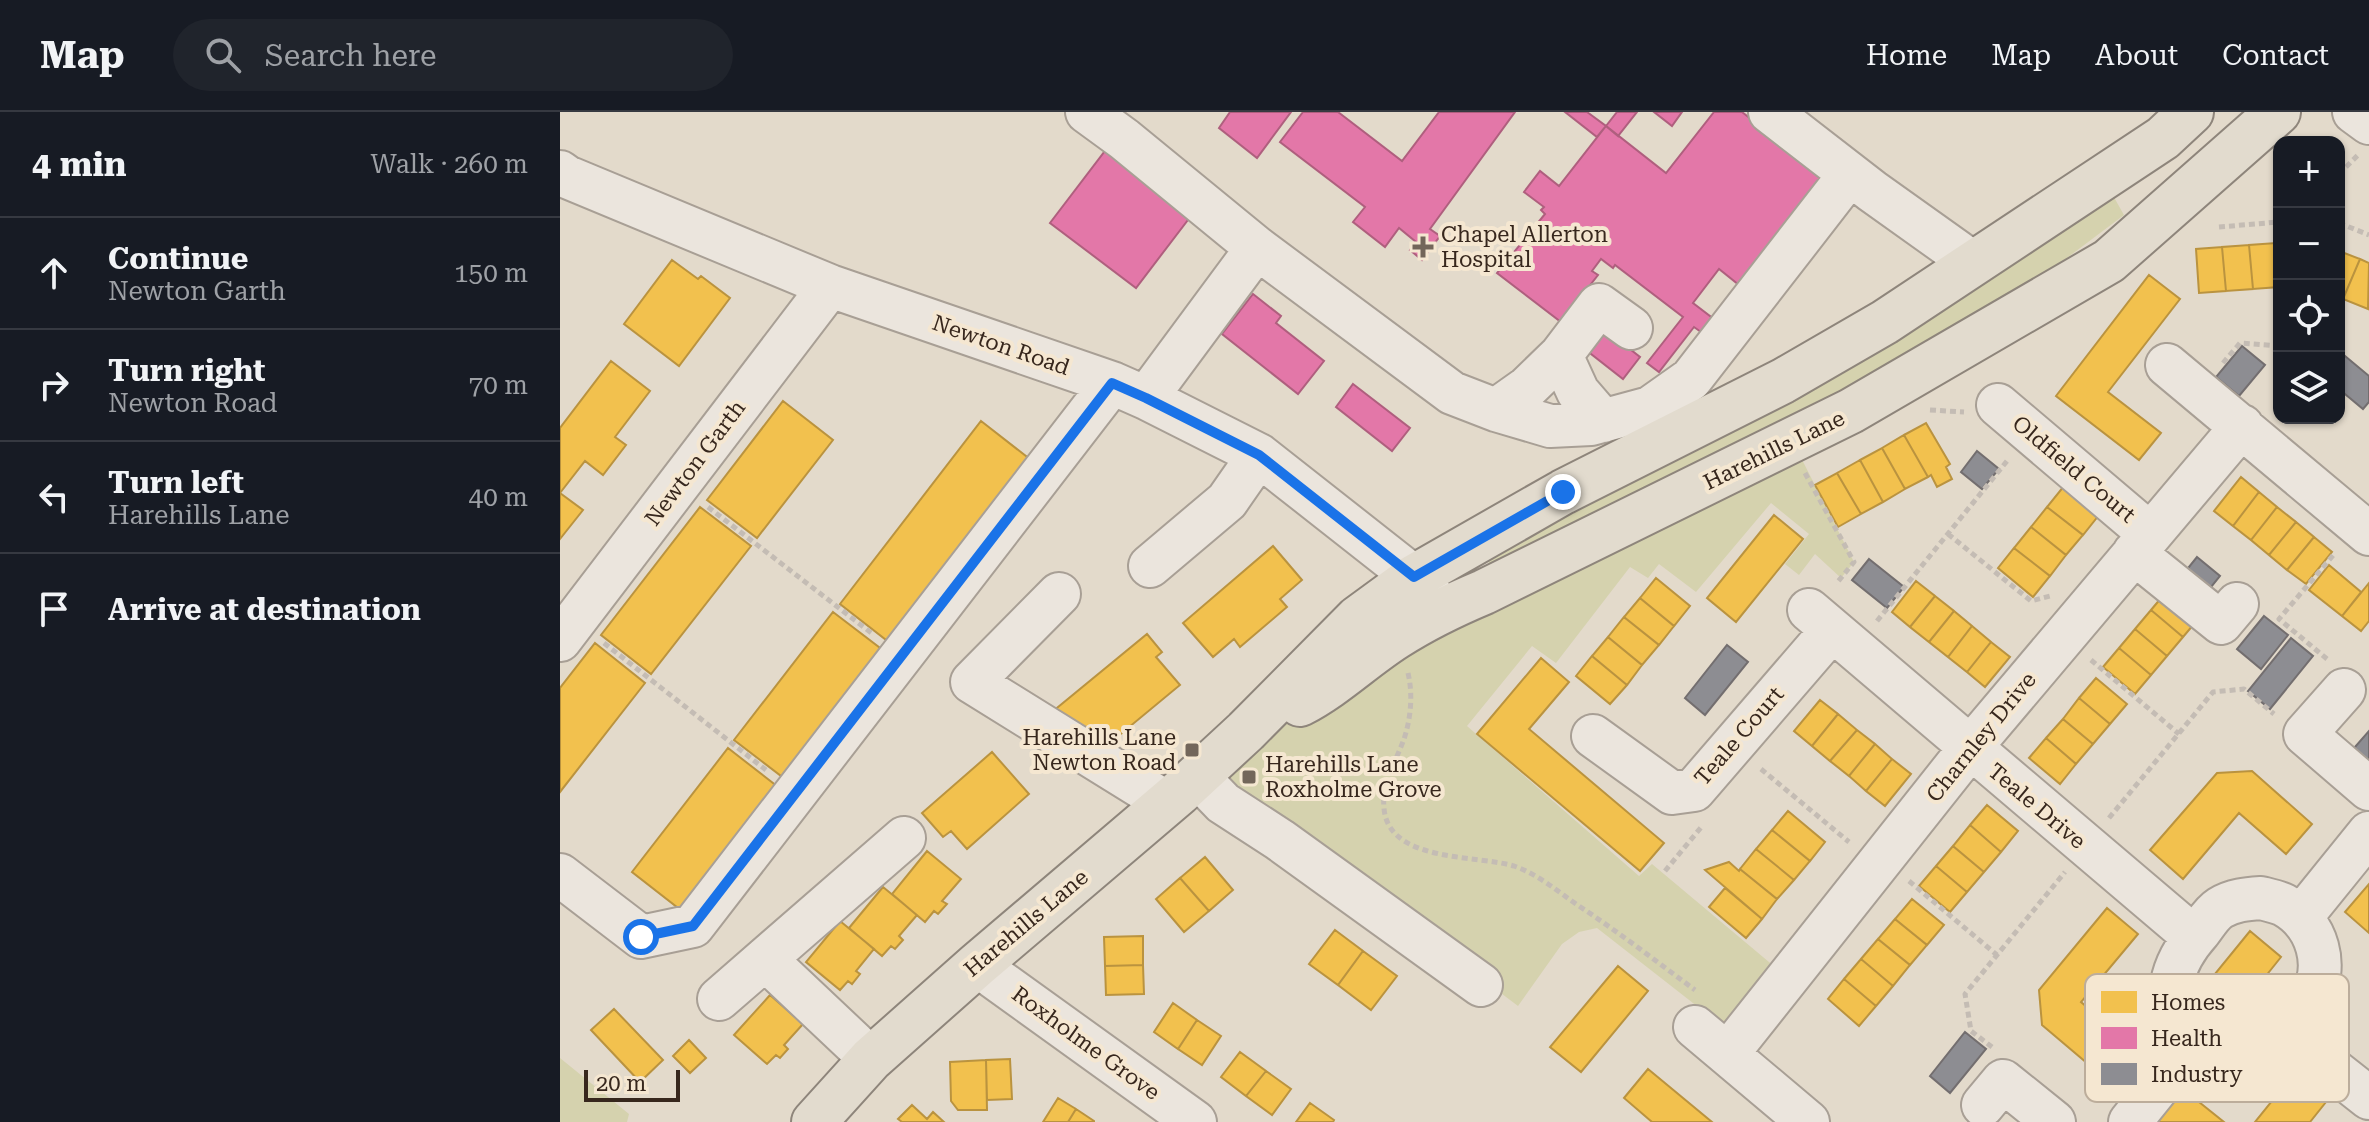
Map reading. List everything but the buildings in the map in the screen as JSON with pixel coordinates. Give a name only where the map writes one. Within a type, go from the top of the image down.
[{"type":"main road","points":[[2177,125],[2197,133],[2224,112]]},
{"type":"main road","name":"Harehills Lane","points":[[1246,731],[1317,695],[1395,637],[1443,609],[1484,592],[1851,411],[2109,261],[2278,115]]},
{"type":"main road","name":"Harehills Lane","points":[[814,1122],[871,1059],[1182,790],[1246,731],[1358,618],[1414,577],[1563,492],[1783,381],[1885,322],[2177,125]]},
{"type":"street","points":[[1087,112],[1257,248],[1452,393],[1550,426],[1591,424],[1650,408],[1691,379],[1850,174]]},
{"type":"street","points":[[1770,112],[1973,263]]},
{"type":"street","points":[[2354,112],[2369,123]]},
{"type":"street","name":"Newton Road","points":[[560,172],[830,286],[1129,390],[1259,455],[1414,577],[1443,609]]},
{"type":"street","points":[[560,875],[641,937],[693,926],[901,656],[1129,390],[1257,248]]},
{"type":"street","name":"Newton Garth","points":[[567,630],[830,286]]},
{"type":"street","points":[[1496,410],[1527,388],[1561,355],[1599,305],[1631,328]]},
{"type":"street","points":[[1561,355],[1578,392],[1603,421]]},
{"type":"street","points":[[2183,378],[2364,529]]},
{"type":"street","name":"Oldfield Court","points":[[2013,418],[2221,623],[2237,604]]},
{"type":"street","name":"Charnley Drive","points":[[1728,1053],[1970,748],[2242,426]]},
{"type":"street","points":[[1150,566],[1227,501],[1259,455]]},
{"type":"street","points":[[1059,594],[972,682],[1182,790],[1223,803],[1306,858],[1481,985]]},
{"type":"street","name":"Teale Court","points":[[1593,736],[1672,793],[1694,790],[1827,625]]},
{"type":"street","name":"Teale Drive","points":[[1827,625],[2194,937]]},
{"type":"street","points":[[2339,678],[2305,734],[2369,789]]},
{"type":"street","points":[[2301,917],[2369,833]]},
{"type":"street","points":[[719,999],[904,838]]},
{"type":"street","points":[[2175,974],[2186,946],[2219,909],[2239,900],[2261,898],[2283,904],[2301,917],[2314,935],[2320,956],[2319,974]]},
{"type":"street","points":[[765,959],[871,1059]]},
{"type":"street","name":"Roxholme Grove","points":[[977,965],[1195,1122]]},
{"type":"street","points":[[1696,1009],[1728,1053],[1808,1122]]},
{"type":"street","points":[[2349,1082],[2369,1098]]},
{"type":"street","points":[[2000,1084],[2054,1122]]},
{"type":"street","points":[[2130,1122],[2146,1102]]},
{"type":"path","points":[[2219,227],[2273,222]]},
{"type":"path","points":[[2345,225],[2369,235]]},
{"type":"path","points":[[2183,378],[2240,343],[2273,346]]},
{"type":"path","points":[[1827,625],[1948,534],[2013,418],[1925,409]]},
{"type":"path","points":[[1802,467],[1854,562],[1827,625]]},
{"type":"path","points":[[678,485],[901,656]]},
{"type":"path","points":[[2339,678],[2279,619],[2364,529]]},
{"type":"path","points":[[1948,534],[2031,601],[2058,594]]},
{"type":"path","points":[[567,630],[796,793]]},
{"type":"path","points":[[2064,637],[2179,734]]},
{"type":"path","points":[[1406,666],[1411,696],[1408,726],[1384,791],[1385,816],[1397,836],[1416,849],[1502,863],[1528,871],[1623,936],[1696,1009]]},
{"type":"path","points":[[1754,763],[1997,955]]},
{"type":"path","points":[[1665,871],[1705,823]]},
{"type":"shaded area","points":[[2111,192],[2124,215],[2031,285],[1903,360],[1494,571],[1486,558]]},
{"type":"shaded area","points":[[1792,440],[1854,562],[1841,578],[1815,554],[1799,575],[1785,564],[1809,534],[1771,503],[1696,592],[1659,564],[1648,578],[1630,567],[1556,663],[1532,646],[1467,726],[1639,876],[1652,864],[1788,978],[1739,1039],[1597,928],[1579,932],[1562,944],[1518,1006],[1346,876],[1208,766],[1246,731]]},
{"type":"shaded area","points":[[560,1058],[629,1114],[627,1122],[560,1122]]},
{"type":"place","name":"Chapel Allerton Hospital","points":[[1423,247]]},
{"type":"place","name":"Harehills Lane Newton Road","points":[[1192,750]]},
{"type":"place","name":"Harehills Lane Roxholme Grove","points":[[1249,777]]},
{"type":"route","points":[[641,937],[693,926],[1112,383],[1259,455],[1414,577],[1563,492]]}]
